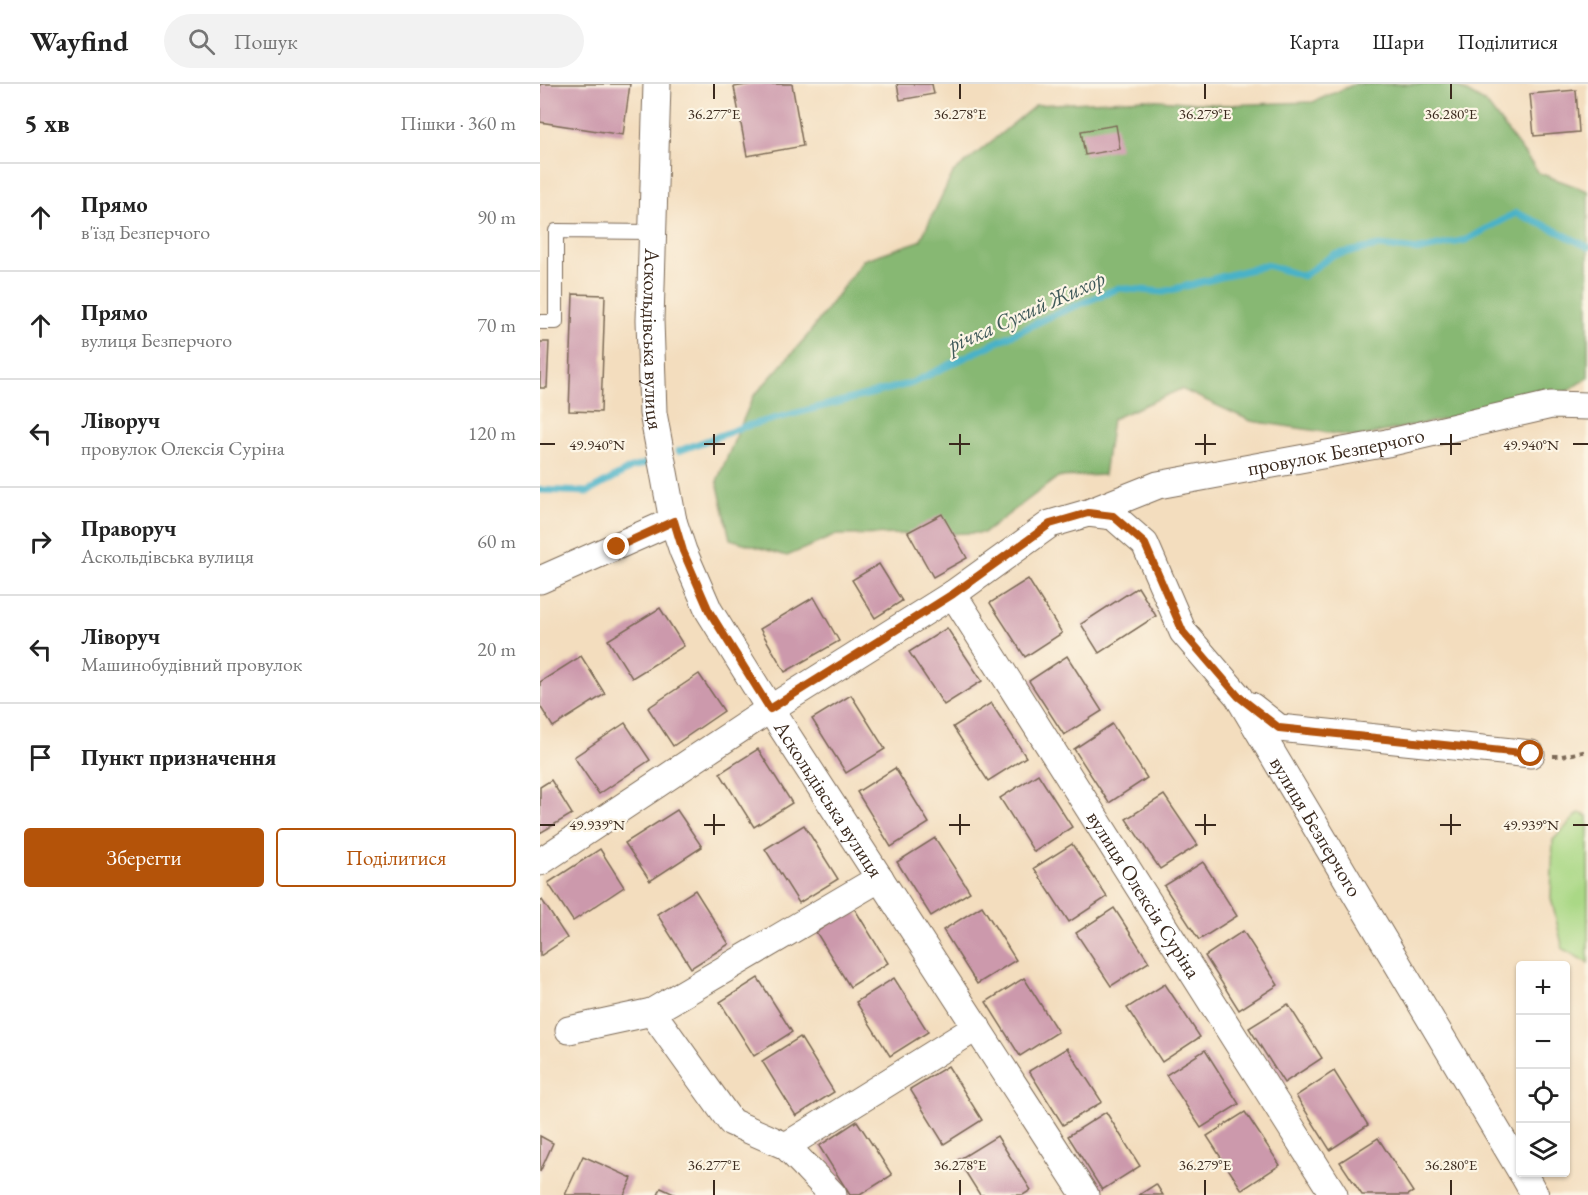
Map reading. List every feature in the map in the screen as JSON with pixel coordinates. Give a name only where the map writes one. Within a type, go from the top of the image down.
[{"type":"street","name":"Аскольдівська вулиця","points":[[657,84],[650,320],[653,413],[674,521],[683,551],[709,611],[770,709],[1085,1195]]},
{"type":"street","name":"провулок Безперчого","points":[[540,862],[770,709],[953,594],[1050,524],[1088,513],[1158,485],[1387,443],[1551,405],[1588,406]]},
{"type":"street","name":"вулиця Безперчого","points":[[1088,513],[1113,516],[1145,544],[1183,632],[1238,696],[1516,1164]]},
{"type":"street","points":[[540,580],[674,521]]},
{"type":"street","name":"вулиця Олексія Суріна","points":[[953,594],[1334,1195]]},
{"type":"street","points":[[1238,696],[1279,728],[1531,754]]},
{"type":"street","points":[[569,1030],[652,1012],[880,878]]},
{"type":"street","points":[[652,1012],[731,1122],[786,1146],[833,1195]]},
{"type":"street","points":[[786,1146],[976,1027]]},
{"type":"street","name":"вулиця Безперчого","points":[[1524,1177],[1535,1195]]},
{"type":"lane","points":[[540,322],[556,322],[556,231],[652,232]]},
{"type":"path","points":[[1562,756],[1588,751]]},
{"type":"green space","points":[[1355,84],[1453,84],[1486,103],[1539,173],[1588,191],[1588,377],[1560,396],[1357,437],[1251,421],[1181,389],[1112,419],[1104,475],[1058,477],[984,533],[836,535],[787,556],[730,539],[717,481],[753,397],[808,335],[863,260],[920,241],[953,173],[1036,105],[1145,99],[1225,105],[1313,102]]},
{"type":"green space","points":[[1579,813],[1588,816],[1588,963],[1563,949],[1551,898],[1553,840]]},
{"type":"building","points":[[540,84],[630,84],[623,135],[540,122]]},
{"type":"building","points":[[752,84],[792,84],[803,146],[747,156],[734,87]]},
{"type":"building","points":[[897,84],[932,84],[934,94],[900,100]]},
{"type":"building","points":[[1576,90],[1579,132],[1534,136],[1530,94]]},
{"type":"building","points":[[1116,125],[1120,149],[1085,155],[1081,131]]},
{"type":"building","points":[[573,294],[605,295],[601,412],[569,411]]},
{"type":"building","points":[[540,342],[549,342],[547,388],[540,388]]},
{"type":"building","points":[[942,514],[967,558],[933,577],[908,532]]},
{"type":"building","points":[[879,564],[902,601],[875,618],[852,580]]},
{"type":"building","points":[[1028,579],[1062,633],[1025,657],[990,603]]},
{"type":"building","points":[[1138,587],[1156,616],[1099,653],[1081,624]]},
{"type":"building","points":[[814,597],[839,641],[785,672],[760,629]]},
{"type":"building","points":[[660,608],[684,646],[632,678],[608,640]]},
{"type":"building","points":[[947,628],[982,681],[944,705],[909,652]]},
{"type":"building","points":[[581,656],[605,694],[553,727],[540,706],[540,682]]},
{"type":"building","points":[[1067,656],[1102,711],[1064,735],[1029,681]]},
{"type":"building","points":[[699,674],[724,711],[673,746],[648,708]]},
{"type":"building","points":[[851,695],[885,749],[846,773],[812,719]]},
{"type":"building","points":[[991,703],[1026,757],[988,781],[953,727]]},
{"type":"building","points":[[625,723],[650,760],[599,794],[574,757]]},
{"type":"building","points":[[1112,724],[1147,778],[1109,803],[1074,749]]},
{"type":"building","points":[[758,749],[792,803],[754,827],[720,773]]},
{"type":"building","points":[[895,768],[929,823],[891,847],[857,792]]},
{"type":"building","points":[[1038,774],[1072,827],[1034,852],[1000,798]]},
{"type":"building","points":[[551,780],[572,814],[540,833],[540,787]]},
{"type":"building","points":[[1164,795],[1198,845],[1160,869],[1126,819]]},
{"type":"building","points":[[677,810],[702,847],[650,881],[625,843]]},
{"type":"building","points":[[804,825],[838,879],[799,903],[765,849]]},
{"type":"building","points":[[935,838],[970,892],[931,916],[897,862]]},
{"type":"building","points":[[1072,844],[1107,897],[1069,922],[1034,868]]},
{"type":"building","points":[[600,849],[624,887],[573,921],[548,883]]},
{"type":"building","points":[[1203,862],[1237,916],[1199,940],[1164,886]]},
{"type":"building","points":[[695,890],[729,944],[691,968],[657,914]]},
{"type":"building","points":[[542,900],[567,938],[540,956],[540,902]]},
{"type":"building","points":[[982,906],[1016,960],[977,984],[943,930]]},
{"type":"building","points":[[854,908],[888,963],[850,987],[816,932]]},
{"type":"building","points":[[1114,908],[1149,962],[1111,986],[1076,933]]},
{"type":"building","points":[[1243,931],[1278,985],[1239,1010],[1205,956]]},
{"type":"building","points":[[758,978],[792,1032],[754,1056],[720,1002]]},
{"type":"building","points":[[894,978],[928,1032],[890,1056],[856,1002]]},
{"type":"building","points":[[1024,978],[1058,1032],[1020,1056],[986,1002]]},
{"type":"building","points":[[1165,984],[1200,1037],[1162,1062],[1127,1008]]},
{"type":"building","points":[[1288,1004],[1322,1058],[1284,1083],[1249,1028]]},
{"type":"building","points":[[800,1037],[834,1092],[796,1116],[762,1061]]},
{"type":"building","points":[[1067,1048],[1102,1102],[1063,1125],[1029,1071]]},
{"type":"building","points":[[1205,1050],[1239,1104],[1201,1128],[1166,1075]]},
{"type":"building","points":[[948,1066],[982,1120],[944,1144],[910,1089]]},
{"type":"building","points":[[1334,1071],[1368,1125],[1330,1150],[1296,1096]]},
{"type":"building","points":[[1106,1112],[1140,1166],[1102,1190],[1068,1136]]},
{"type":"building","points":[[1245,1112],[1280,1165],[1242,1190],[1207,1136]]},
{"type":"building","points":[[857,1121],[892,1175],[860,1195],[850,1195],[819,1146]]},
{"type":"building","points":[[540,1136],[553,1143],[540,1172]]},
{"type":"building","points":[[997,1136],[1031,1190],[1023,1195],[980,1195],[958,1160]]},
{"type":"building","points":[[1378,1138],[1413,1192],[1408,1195],[1362,1195],[1340,1162]]},
{"type":"building","points":[[583,1156],[632,1178],[624,1195],[565,1195]]},
{"type":"building","points":[[1156,1184],[1163,1195],[1139,1195]]},
{"type":"building","points":[[661,1188],[676,1195],[658,1195]]},
{"type":"waterway","name":"річка Сухий Жихор","points":[[679,451],[743,427],[912,383],[1051,316],[1119,288],[1163,292],[1267,265],[1303,276],[1333,255],[1379,246],[1420,250],[1466,240],[1516,213],[1588,247]]},
{"type":"waterway","name":"річка Сухий Жихор","points":[[540,490],[588,492],[631,468],[644,464]]},
{"type":"route","points":[[617,547],[674,521],[683,551],[709,611],[770,709],[953,594],[1050,524],[1088,513],[1113,516],[1145,544],[1183,632],[1238,696],[1279,728],[1531,754]]}]
